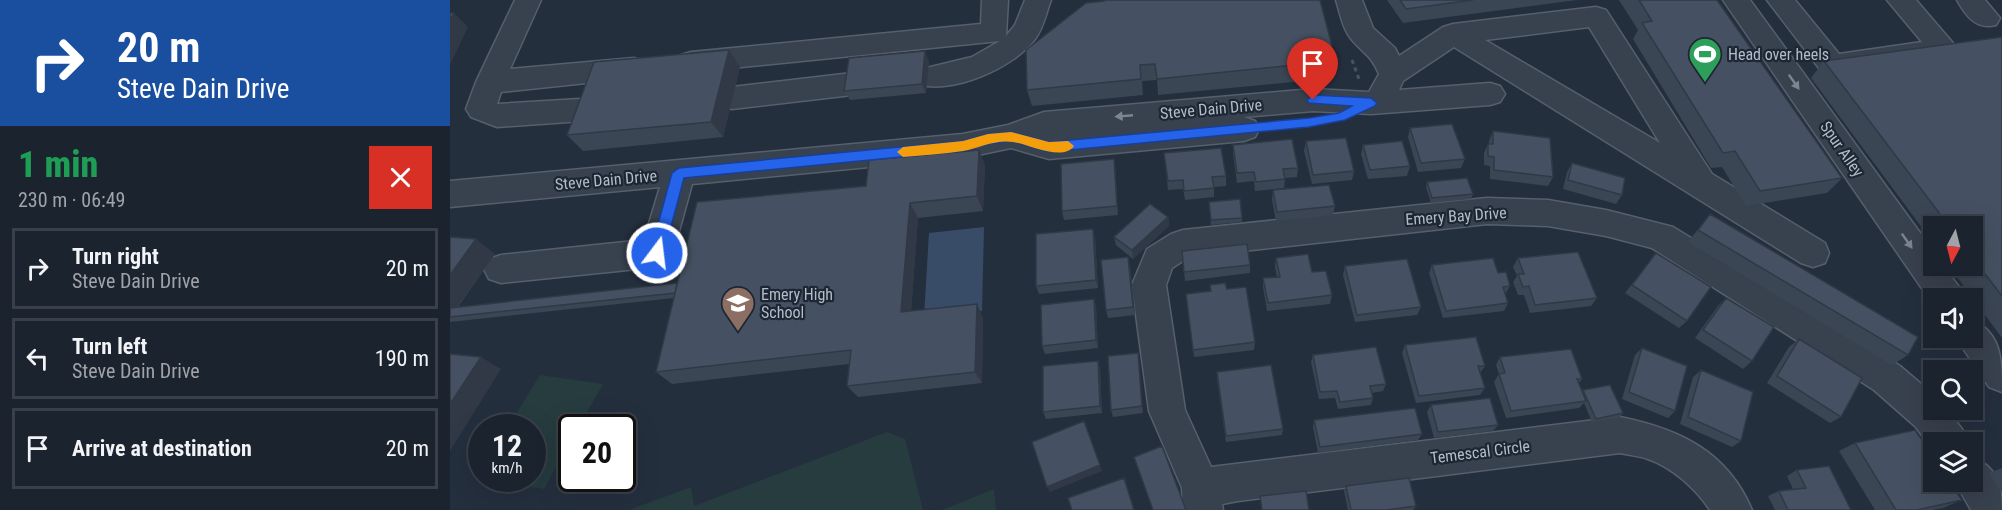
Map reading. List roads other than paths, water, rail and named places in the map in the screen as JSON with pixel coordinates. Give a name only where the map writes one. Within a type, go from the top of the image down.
[{"type":"street","points":[[528,0],[490,82],[481,109],[497,116],[597,109]]},
{"type":"street","points":[[928,77],[963,73],[999,56],[1026,30],[1038,0]]},
{"type":"street","name":"Spur Alley","points":[[1736,0],[1940,288]]},
{"type":"street","points":[[1779,0],[1832,65],[1944,49],[1900,0]]},
{"type":"street","points":[[490,82],[994,33],[1004,1]]},
{"type":"street","points":[[1343,9],[1361,33],[1385,55],[1394,74]]},
{"type":"street","points":[[1371,103],[1387,89],[1394,74],[1453,34],[1596,17],[1701,183]]},
{"type":"street","points":[[1453,34],[1701,183],[1814,254]]},
{"type":"street","points":[[732,98],[852,84]]},
{"type":"street","points":[[1371,103],[1490,94]]},
{"type":"street","name":"Steve Dain Drive","points":[[450,194],[963,146],[1011,136],[1049,147],[1309,123],[1341,117],[1371,103]]},
{"type":"street","points":[[501,269],[657,253],[679,173]]},
{"type":"street","name":"Emery Bay Drive","points":[[1202,499],[1167,411],[1149,285],[1158,260],[1183,244],[1487,211],[1548,213],[1606,223],[1661,237],[1887,378],[1929,415],[1942,432]]},
{"type":"street","points":[[1982,348],[2002,375]]},
{"type":"street","name":"Temescal Circle","points":[[1202,499],[1238,482],[1620,435],[1660,445],[1703,472],[1728,500],[1732,510]]},
{"type":"street","points":[[1982,492],[1994,510]]},
{"type":"water","points":[[984,227],[982,311],[924,317],[929,233]]},
{"type":"place","name":"Head over heels","points":[[1705,83]]},
{"type":"place","name":"Emery High School","points":[[738,332]]}]
